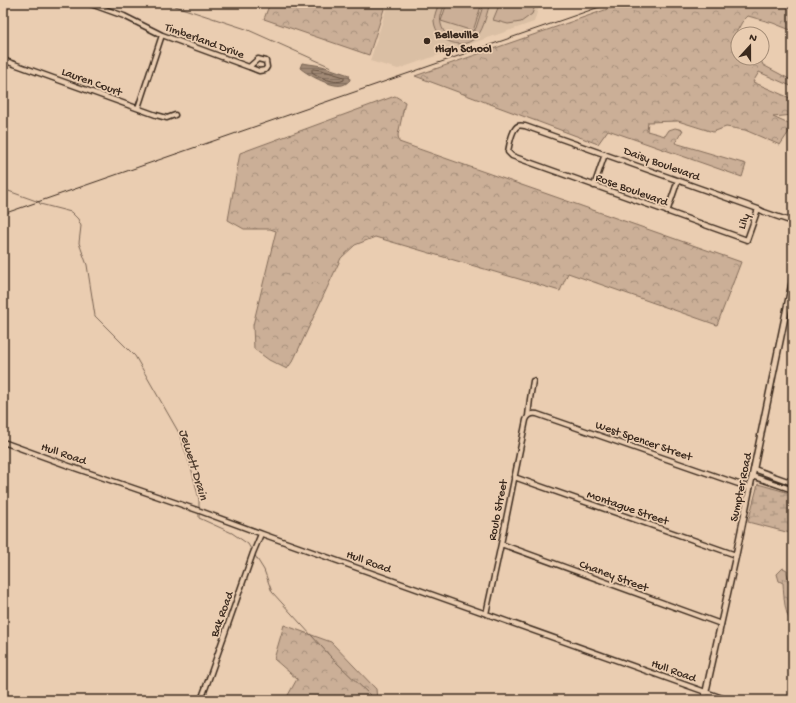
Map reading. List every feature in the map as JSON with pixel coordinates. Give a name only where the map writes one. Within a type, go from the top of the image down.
[{"type":"street","name":"Timberland Drive","points":[[88,3],[124,16],[162,35],[250,67]]},
{"type":"street","points":[[138,108],[162,35]]},
{"type":"street","name":"Lauren Court","points":[[3,60],[156,115],[167,118],[175,115]]},
{"type":"street","name":"Daisy Boulevard","points":[[512,156],[508,152],[513,132],[519,125],[524,126],[793,222]]},
{"type":"street","points":[[594,186],[605,154]]},
{"type":"street","name":"Rose Boulevard","points":[[512,156],[747,240]]},
{"type":"street","points":[[667,212],[678,180]]},
{"type":"street","name":"Lily","points":[[747,240],[758,209]]},
{"type":"street","name":"Sumpter Road","points":[[704,700],[736,555],[793,278]]},
{"type":"street","name":"Roulo Street","points":[[486,614],[526,420],[530,415],[530,399],[533,381]]},
{"type":"street","name":"West Spencer Street","points":[[530,415],[537,414],[559,421],[750,488]]},
{"type":"street","name":"Hull Road","points":[[3,442],[728,700]]},
{"type":"street","points":[[754,469],[793,483]]},
{"type":"street","points":[[752,476],[793,490]]},
{"type":"street","name":"Montague Street","points":[[514,477],[736,555]]},
{"type":"street","name":"Bak Road","points":[[201,700],[261,534]]},
{"type":"street","name":"Chaney Street","points":[[501,544],[721,624]]},
{"type":"shaded area","name":"Belleville High School","points":[[388,3],[540,3],[534,22],[398,69],[370,61]]},
{"type":"green space","points":[[270,3],[386,3],[369,55],[264,19]]},
{"type":"green space","points":[[439,3],[445,3],[440,19],[443,30],[451,38],[457,39],[472,33],[476,28],[484,3],[490,3],[484,24],[478,35],[466,43],[459,44],[445,40],[436,29],[434,19]]},
{"type":"green space","points":[[447,3],[482,3],[473,31],[441,21]]},
{"type":"green space","points":[[500,3],[536,3],[532,14],[521,22],[508,24],[493,20]]},
{"type":"green space","points":[[625,3],[793,3],[793,31],[773,23],[748,16],[740,26],[730,26],[730,66],[765,66],[793,81],[793,87],[759,72],[753,82],[790,98],[793,106],[793,115],[773,117],[793,126],[780,145],[745,130],[726,127],[713,132],[678,121],[648,122],[647,131],[665,136],[669,130],[675,128],[683,130],[675,143],[746,164],[742,177],[608,130],[598,144],[415,76]]},
{"type":"green space","points":[[395,96],[405,102],[398,135],[399,142],[741,262],[717,325],[568,273],[560,291],[375,237],[355,245],[341,258],[294,359],[287,369],[269,360],[254,349],[253,325],[276,231],[270,229],[244,229],[228,220],[240,153]]},
{"type":"green space","points":[[758,484],[793,494],[793,512],[790,533],[748,522]]},
{"type":"green space","points":[[783,568],[787,570],[789,580],[793,581],[793,625],[786,611],[783,583],[779,581],[777,574]]},
{"type":"green space","points":[[284,625],[331,642],[376,689],[377,700],[291,700],[287,697],[297,679],[274,659]]},
{"type":"water","points":[[302,63],[322,66],[349,75],[350,80],[346,84],[341,85],[328,83],[315,78],[300,68]]},
{"type":"waterway","points":[[166,3],[246,29],[331,67]]},
{"type":"waterway","name":"Jewett Drain","points":[[3,189],[39,202],[40,204],[71,212],[78,219],[81,226],[79,243],[87,265],[95,316],[135,356],[179,433],[192,471],[199,499],[199,508]]},
{"type":"waterway","name":"Jewett Drain","points":[[199,513],[199,518],[232,533],[248,544],[252,551]]},
{"type":"waterway","name":"Jewett Drain","points":[[254,554],[264,570],[272,592],[331,657],[375,700]]},
{"type":"railway","points":[[3,214],[611,3]]},
{"type":"place","name":"Belleville High School","points":[[427,41]]}]
